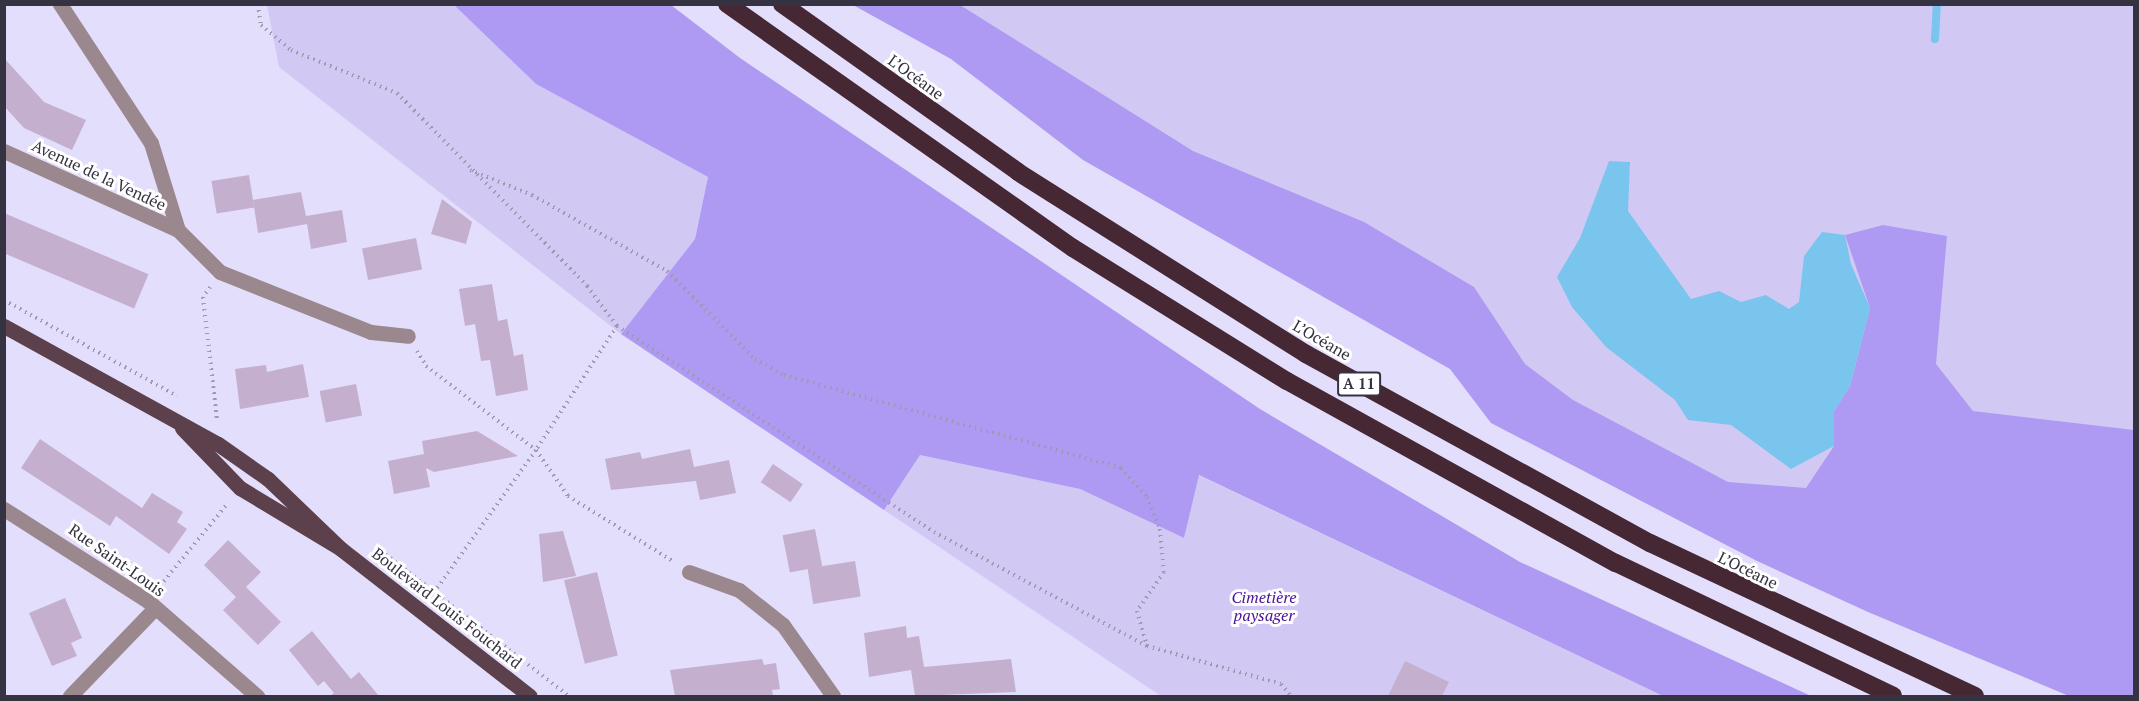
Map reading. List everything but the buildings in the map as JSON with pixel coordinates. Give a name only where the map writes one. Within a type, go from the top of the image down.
[{"type":"highway","name":"A 11","points":[[727,4],[1063,241],[1287,381],[1616,563],[1893,696]]},
{"type":"highway","name":"L’Océane","points":[[782,4],[1064,203],[1317,360],[1650,543],[1975,696]]},
{"type":"main road","name":"Boulevard Louis Fouchard","points":[[4,326],[87,367],[182,428],[263,475],[341,549],[530,696]]},
{"type":"main road","name":"Boulevard Louis Fouchard","points":[[182,428],[240,488],[341,549]]},
{"type":"street","points":[[60,4],[151,143],[178,230],[220,272],[371,332],[408,336]]},
{"type":"street","name":"Avenue de la Vendée","points":[[4,151],[178,230]]},
{"type":"street","name":"Rue Saint-Louis","points":[[4,509],[151,605],[257,696]]},
{"type":"street","points":[[689,572],[739,590],[783,625],[833,696]]},
{"type":"street","points":[[70,696],[151,605]]},
{"type":"path","points":[[258,4],[261,26],[291,50],[397,93],[466,169],[587,286],[617,326],[934,532],[1147,646],[1281,684],[1291,696]]},
{"type":"path","points":[[466,169],[532,195],[667,271],[755,359],[784,375],[1121,468],[1147,497],[1160,529],[1164,572],[1137,611],[1147,646]]},
{"type":"path","points":[[217,421],[203,297],[220,272]]},
{"type":"path","points":[[435,591],[536,450],[617,326]]},
{"type":"path","points":[[408,336],[426,366],[536,450],[568,496],[689,572]]},
{"type":"path","points":[[151,605],[240,488]]},
{"type":"path","points":[[368,542],[435,591],[569,696]]},
{"type":"green space","points":[[267,5],[454,5],[536,84],[708,177],[695,239],[621,334],[279,67]]},
{"type":"green space","points":[[896,5],[2134,5],[2134,664],[1783,530]]},
{"type":"green space","name":"Cimetière paysager","points":[[920,455],[1080,489],[1184,538],[1198,475],[1663,696],[1161,696],[884,510]]},
{"type":"shaded area","points":[[454,5],[671,5],[740,58],[1260,409],[1520,562],[1811,696],[1663,696],[1199,475],[1184,538],[1080,489],[920,455],[884,510],[621,334],[695,239],[708,177],[536,84]]},
{"type":"shaded area","points":[[853,5],[960,5],[1193,151],[1364,222],[1474,287],[1525,364],[1573,400],[1728,482],[1806,488],[1834,446],[1834,411],[1850,386],[1870,308],[1845,235],[1883,225],[1947,236],[1936,364],[1973,411],[2134,430],[2134,696],[2069,696],[1868,612],[1757,561],[1491,423],[1450,369],[1083,160],[951,59]]},
{"type":"water","points":[[1609,161],[1630,162],[1628,211],[1691,299],[1719,291],[1741,302],[1766,295],[1789,309],[1799,302],[1804,256],[1822,232],[1845,235],[1851,264],[1870,308],[1850,386],[1834,411],[1834,446],[1791,469],[1731,425],[1688,420],[1675,400],[1606,347],[1572,307],[1557,277],[1580,238]]},
{"type":"waterway","points":[[1935,39],[1937,4]]}]
